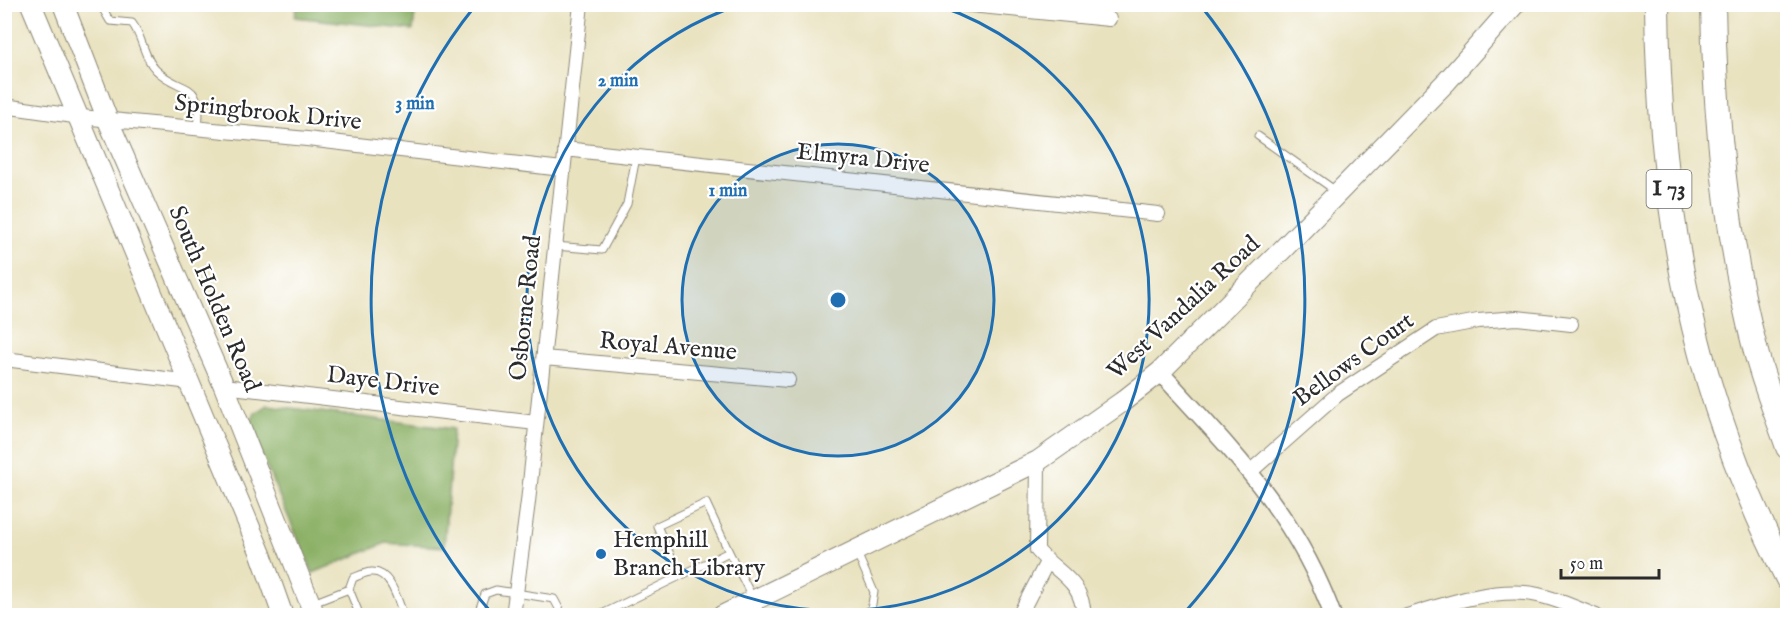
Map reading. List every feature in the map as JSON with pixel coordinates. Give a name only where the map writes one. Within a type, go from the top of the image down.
[{"type":"highway","name":"I 73","points":[[1657,4],[1674,233],[1691,325],[1733,460],[1788,579]]},
{"type":"highway","name":"I 73","points":[[1713,4],[1714,59],[1723,179],[1738,274],[1756,353],[1788,447]]},
{"type":"main road","points":[[31,4],[81,117],[261,554],[283,615]]},
{"type":"main road","name":"South Holden Road","points":[[63,4],[107,118],[224,386],[313,610]]},
{"type":"main road","name":"West Vandalia Road","points":[[722,615],[759,607],[855,548],[1038,461],[1160,372],[1447,81],[1515,4]]},
{"type":"street","name":"Osborne Road","points":[[513,615],[528,502],[581,4]]},
{"type":"street","points":[[961,4],[1038,9],[1108,19]]},
{"type":"street","name":"Springbrook Drive","points":[[4,106],[81,117],[107,118],[562,169]]},
{"type":"street","name":"Elmyra Drive","points":[[564,149],[1158,214]]},
{"type":"street","name":"Bellows Court","points":[[1251,471],[1338,394],[1395,354],[1436,329],[1478,321],[1517,318],[1571,324]]},
{"type":"street","name":"Royal Avenue","points":[[544,358],[788,380]]},
{"type":"street","points":[[4,359],[190,382]]},
{"type":"street","points":[[1160,372],[1251,471],[1281,511],[1306,554],[1332,615]]},
{"type":"street","name":"Daye Drive","points":[[224,386],[536,423]]},
{"type":"street","points":[[1038,461],[1037,550],[1047,562],[1076,585],[1083,601],[1084,615]]},
{"type":"street","points":[[1019,615],[1047,562]]},
{"type":"street","points":[[1407,615],[1491,595],[1525,593],[1555,600],[1596,615]]},
{"type":"lane","points":[[100,4],[110,21],[132,23],[156,70],[180,84],[197,98],[200,108],[198,128]]},
{"type":"lane","points":[[1258,136],[1339,192]]},
{"type":"lane","points":[[555,246],[602,250],[627,204],[636,157]]},
{"type":"lane","points":[[680,576],[657,526],[706,503],[759,607]]},
{"type":"lane","points":[[855,548],[874,592],[870,615]]},
{"type":"lane","points":[[598,615],[729,552]]},
{"type":"lane","points":[[360,615],[350,589],[353,578],[371,572],[381,573],[390,584],[404,615]]},
{"type":"lane","points":[[313,610],[350,589]]},
{"type":"lane","points":[[477,615],[485,594],[496,590],[554,598],[563,615]]},
{"type":"green space","points":[[297,4],[416,5],[413,30],[295,17]]},
{"type":"green space","points":[[267,405],[453,429],[444,547],[386,543],[313,573],[249,427],[255,413]]},
{"type":"place","name":"Hemphill Branch Library","points":[[601,554]]}]
